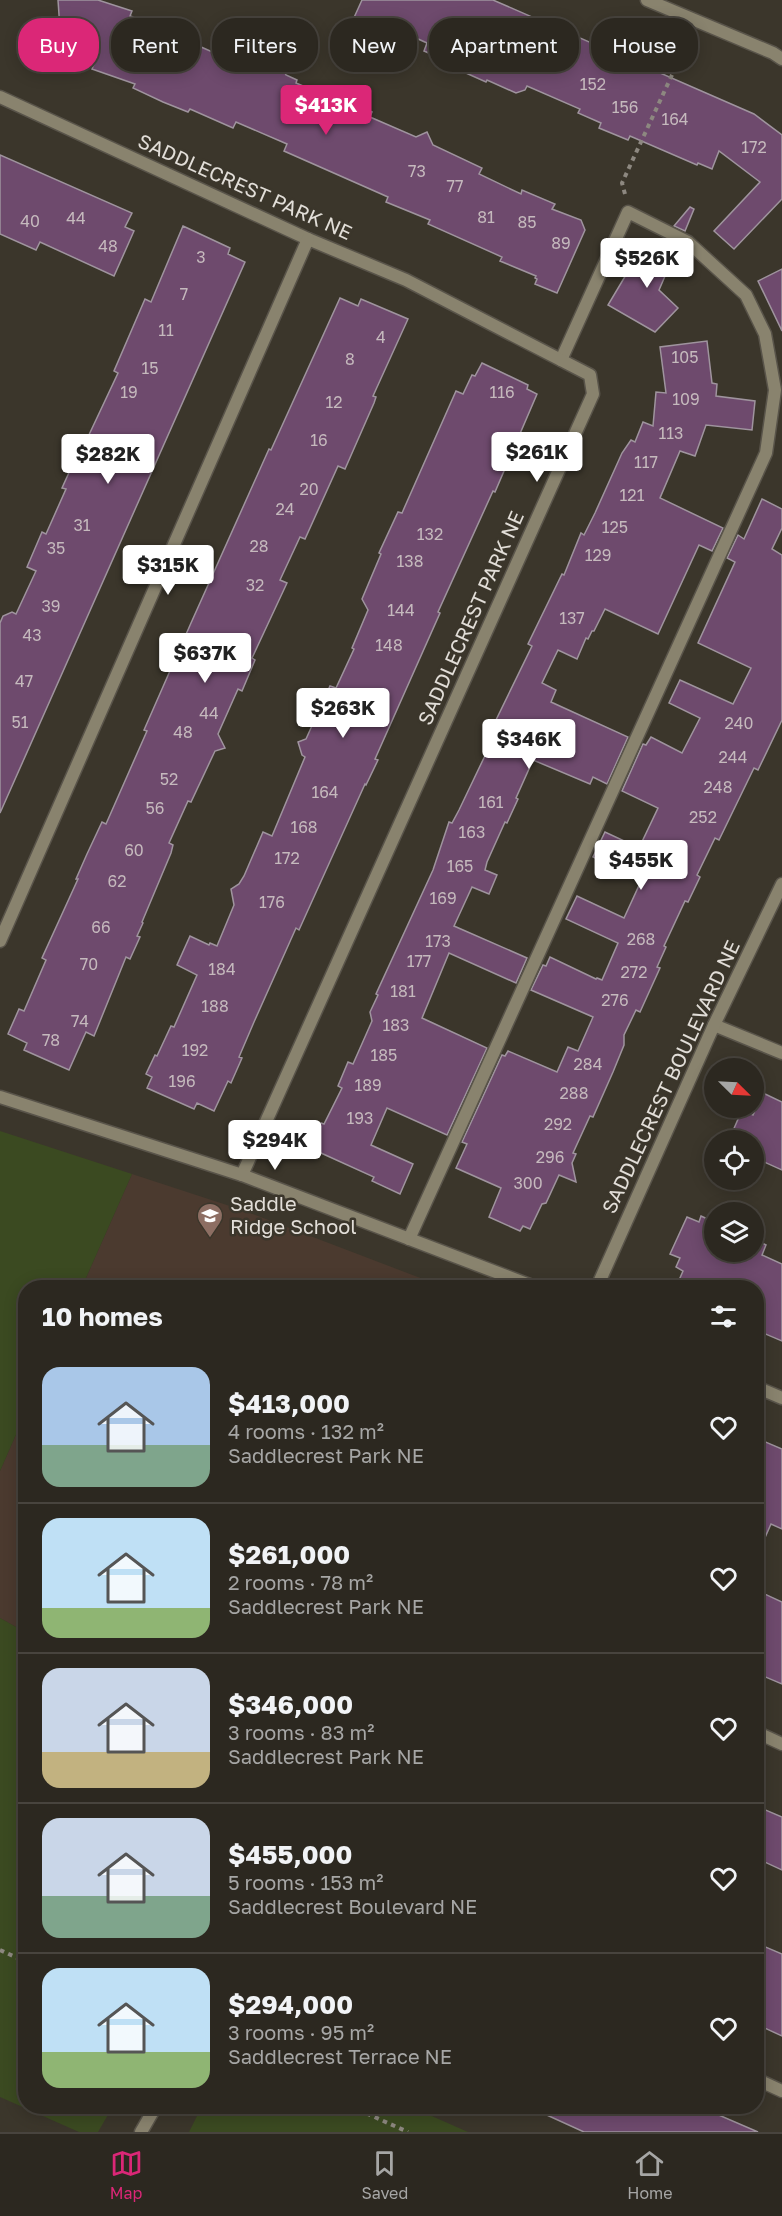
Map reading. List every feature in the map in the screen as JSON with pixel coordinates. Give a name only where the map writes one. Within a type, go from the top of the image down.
[{"type":"street","points":[[647,0],[687,18]]},
{"type":"street","points":[[698,23],[773,53],[782,59]]},
{"type":"street","name":"SADDLECREST PARK NE","points":[[0,97],[308,239],[406,280],[591,375],[593,394],[242,1175]]},
{"type":"street","points":[[409,1239],[766,453],[775,390],[765,334],[746,296],[688,242],[628,212],[561,360]]},
{"type":"street","points":[[0,941],[308,239]]},
{"type":"street","name":"SADDLECREST BOULEVARD NE","points":[[600,1280],[714,1025],[782,884]]},
{"type":"street","points":[[714,1025],[782,1053]]},
{"type":"street","points":[[0,1098],[242,1175],[517,1280]]},
{"type":"street","points":[[764,1390],[782,1398]]},
{"type":"street","points":[[764,1736],[782,1744]]},
{"type":"street","points":[[764,2083],[782,2091]]},
{"type":"street","points":[[141,2132],[151,2114]]},
{"type":"path","points":[[628,212],[622,183],[673,72]]},
{"type":"path","points":[[0,1950],[18,1958]]},
{"type":"path","points":[[368,2114],[408,2132]]},
{"type":"shaded area","name":"Saddle Ridge School","points":[[132,1174],[242,1210],[426,1280],[85,1280]]},
{"type":"shaded area","points":[[18,1430],[18,1628],[0,1618],[0,1471]]},
{"type":"green space","points":[[0,1131],[132,1174],[85,1280],[18,1280],[18,1430],[0,1471]]},
{"type":"green space","points":[[0,1618],[18,1628],[18,2105],[0,2097]]},
{"type":"green space","points":[[38,2114],[108,2114],[98,2132],[79,2132]]},
{"type":"green space","points":[[198,2114],[427,2114],[468,2132],[189,2132]]},
{"type":"building","points":[[58,0],[98,0],[132,11],[130,16],[137,18],[111,18],[111,72],[200,72],[200,47],[212,52],[212,72],[284,72],[297,80],[296,83],[341,102],[343,99],[372,112],[370,117],[416,137],[427,132],[433,145],[482,168],[479,174],[521,194],[522,190],[555,204],[552,209],[581,220],[585,230],[557,293],[535,284],[536,276],[500,261],[502,257],[428,224],[430,220],[386,202],[388,197],[284,151],[287,144],[236,122],[233,128],[190,109],[188,112],[133,88],[135,84],[99,71],[99,18],[59,18]]},
{"type":"building","points":[[362,0],[493,0],[534,18],[429,18],[429,53],[424,51],[427,43],[417,38],[417,18],[354,18]]},
{"type":"building","points":[[579,38],[591,43],[591,72],[658,72],[754,114],[782,135],[782,199],[734,249],[714,231],[760,182],[719,151],[712,169],[698,163],[697,165],[630,136],[628,140],[599,128],[601,123],[578,113],[580,109],[527,86],[525,90],[516,93],[487,80],[486,82],[464,72],[579,72]]},
{"type":"building","points":[[0,155],[132,213],[125,227],[134,231],[114,276],[40,242],[36,250],[0,234]]},
{"type":"building","points":[[690,207],[694,209],[685,231],[674,226]]},
{"type":"building","points":[[183,226],[230,248],[228,254],[245,262],[0,813],[0,623],[3,616],[12,612],[16,614],[36,571],[27,567],[42,532],[46,534],[66,489],[62,488],[118,373],[114,371],[145,299],[151,302]]},
{"type":"building","points":[[663,239],[678,246],[659,290],[678,308],[655,332],[608,305],[633,263],[639,266]]},
{"type":"building","points":[[782,269],[782,331],[758,281]]},
{"type":"building","points":[[340,298],[358,306],[361,299],[408,319],[373,396],[376,397],[374,403],[345,469],[338,466],[305,539],[300,537],[280,580],[287,583],[252,658],[255,660],[242,691],[238,689],[218,734],[225,748],[215,751],[169,843],[173,845],[171,853],[142,922],[137,936],[140,937],[130,959],[126,957],[94,1036],[86,1032],[69,1070],[24,1050],[27,1043],[8,1034],[19,1009],[24,1011],[46,960],[42,958],[87,854],[102,822],[106,824],[191,623]]},
{"type":"building","points":[[707,341],[712,383],[717,384],[716,396],[755,401],[752,430],[706,425],[695,456],[680,451],[660,498],[723,528],[712,551],[699,545],[658,634],[605,609],[594,631],[588,639],[586,638],[577,659],[558,650],[542,683],[556,690],[551,702],[628,737],[607,784],[593,777],[590,784],[533,760],[516,798],[518,799],[487,862],[485,870],[497,875],[489,894],[472,887],[454,926],[527,958],[516,983],[449,953],[422,1018],[487,1048],[447,1135],[387,1108],[371,1145],[413,1164],[400,1194],[372,1181],[374,1177],[310,1148],[321,1123],[324,1124],[342,1088],[338,1086],[348,1062],[353,1064],[372,1021],[370,1012],[378,995],[376,994],[433,870],[449,822],[452,823],[459,810],[492,741],[488,740],[495,722],[532,646],[528,644],[562,574],[564,575],[581,533],[584,535],[595,513],[622,453],[631,440],[635,442],[643,422],[653,426],[656,392],[666,393],[660,347]]},
{"type":"building","points":[[482,363],[528,385],[527,389],[537,394],[495,492],[493,491],[438,612],[440,613],[375,759],[378,760],[299,930],[296,928],[254,1022],[231,1083],[228,1081],[214,1111],[197,1103],[194,1109],[147,1088],[152,1077],[146,1074],[171,1026],[174,1027],[197,975],[177,965],[190,936],[209,945],[210,943],[217,946],[234,905],[231,889],[239,884],[244,876],[263,832],[272,836],[305,757],[302,755],[298,742],[306,739],[330,686],[336,688],[354,649],[352,648],[368,610],[362,599],[381,554],[379,553],[398,512],[402,513],[456,391],[463,394],[472,375],[475,376]]},
{"type":"building","points":[[762,499],[782,509],[782,528],[772,549],[782,555],[782,720],[758,770],[754,768],[719,840],[715,838],[697,875],[700,877],[688,902],[685,901],[664,946],[666,947],[657,967],[660,968],[640,1012],[636,1010],[624,1035],[624,1045],[613,1072],[593,1117],[590,1116],[573,1153],[576,1154],[572,1163],[576,1182],[559,1175],[530,1229],[523,1226],[520,1231],[489,1217],[501,1188],[456,1168],[467,1144],[462,1142],[502,1055],[505,1056],[508,1051],[557,1072],[568,1047],[578,1051],[593,1017],[531,990],[543,965],[546,966],[550,957],[602,980],[618,943],[566,919],[577,896],[624,918],[641,881],[593,857],[605,832],[639,848],[658,808],[622,791],[643,744],[646,745],[651,737],[682,753],[700,718],[669,703],[680,680],[733,704],[751,668],[698,643],[735,562],[727,558],[738,535],[744,539]]},
{"type":"building","points":[[764,1093],[782,1102],[782,1170],[764,1162],[764,1130],[733,1130],[739,1118],[764,1118]]},
{"type":"building","points":[[701,1216],[704,1217],[704,1262],[764,1262],[764,1256],[782,1264],[782,1341],[764,1333],[764,1280],[679,1280],[683,1271],[676,1267],[680,1258],[670,1254],[687,1217],[699,1222]]},
{"type":"building","points":[[764,1441],[782,1449],[782,1529],[771,1524],[764,1540]]},
{"type":"building","points":[[764,1594],[782,1602],[782,1684],[764,1676]]},
{"type":"building","points":[[764,1809],[782,1817],[782,1870],[764,1862]]},
{"type":"building","points":[[764,1946],[782,1954],[782,2036],[764,2028]]},
{"type":"building","points":[[545,2114],[716,2114],[758,2132],[584,2132]]},
{"type":"place","name":"Saddle Ridge School","points":[[210,1239]]}]
